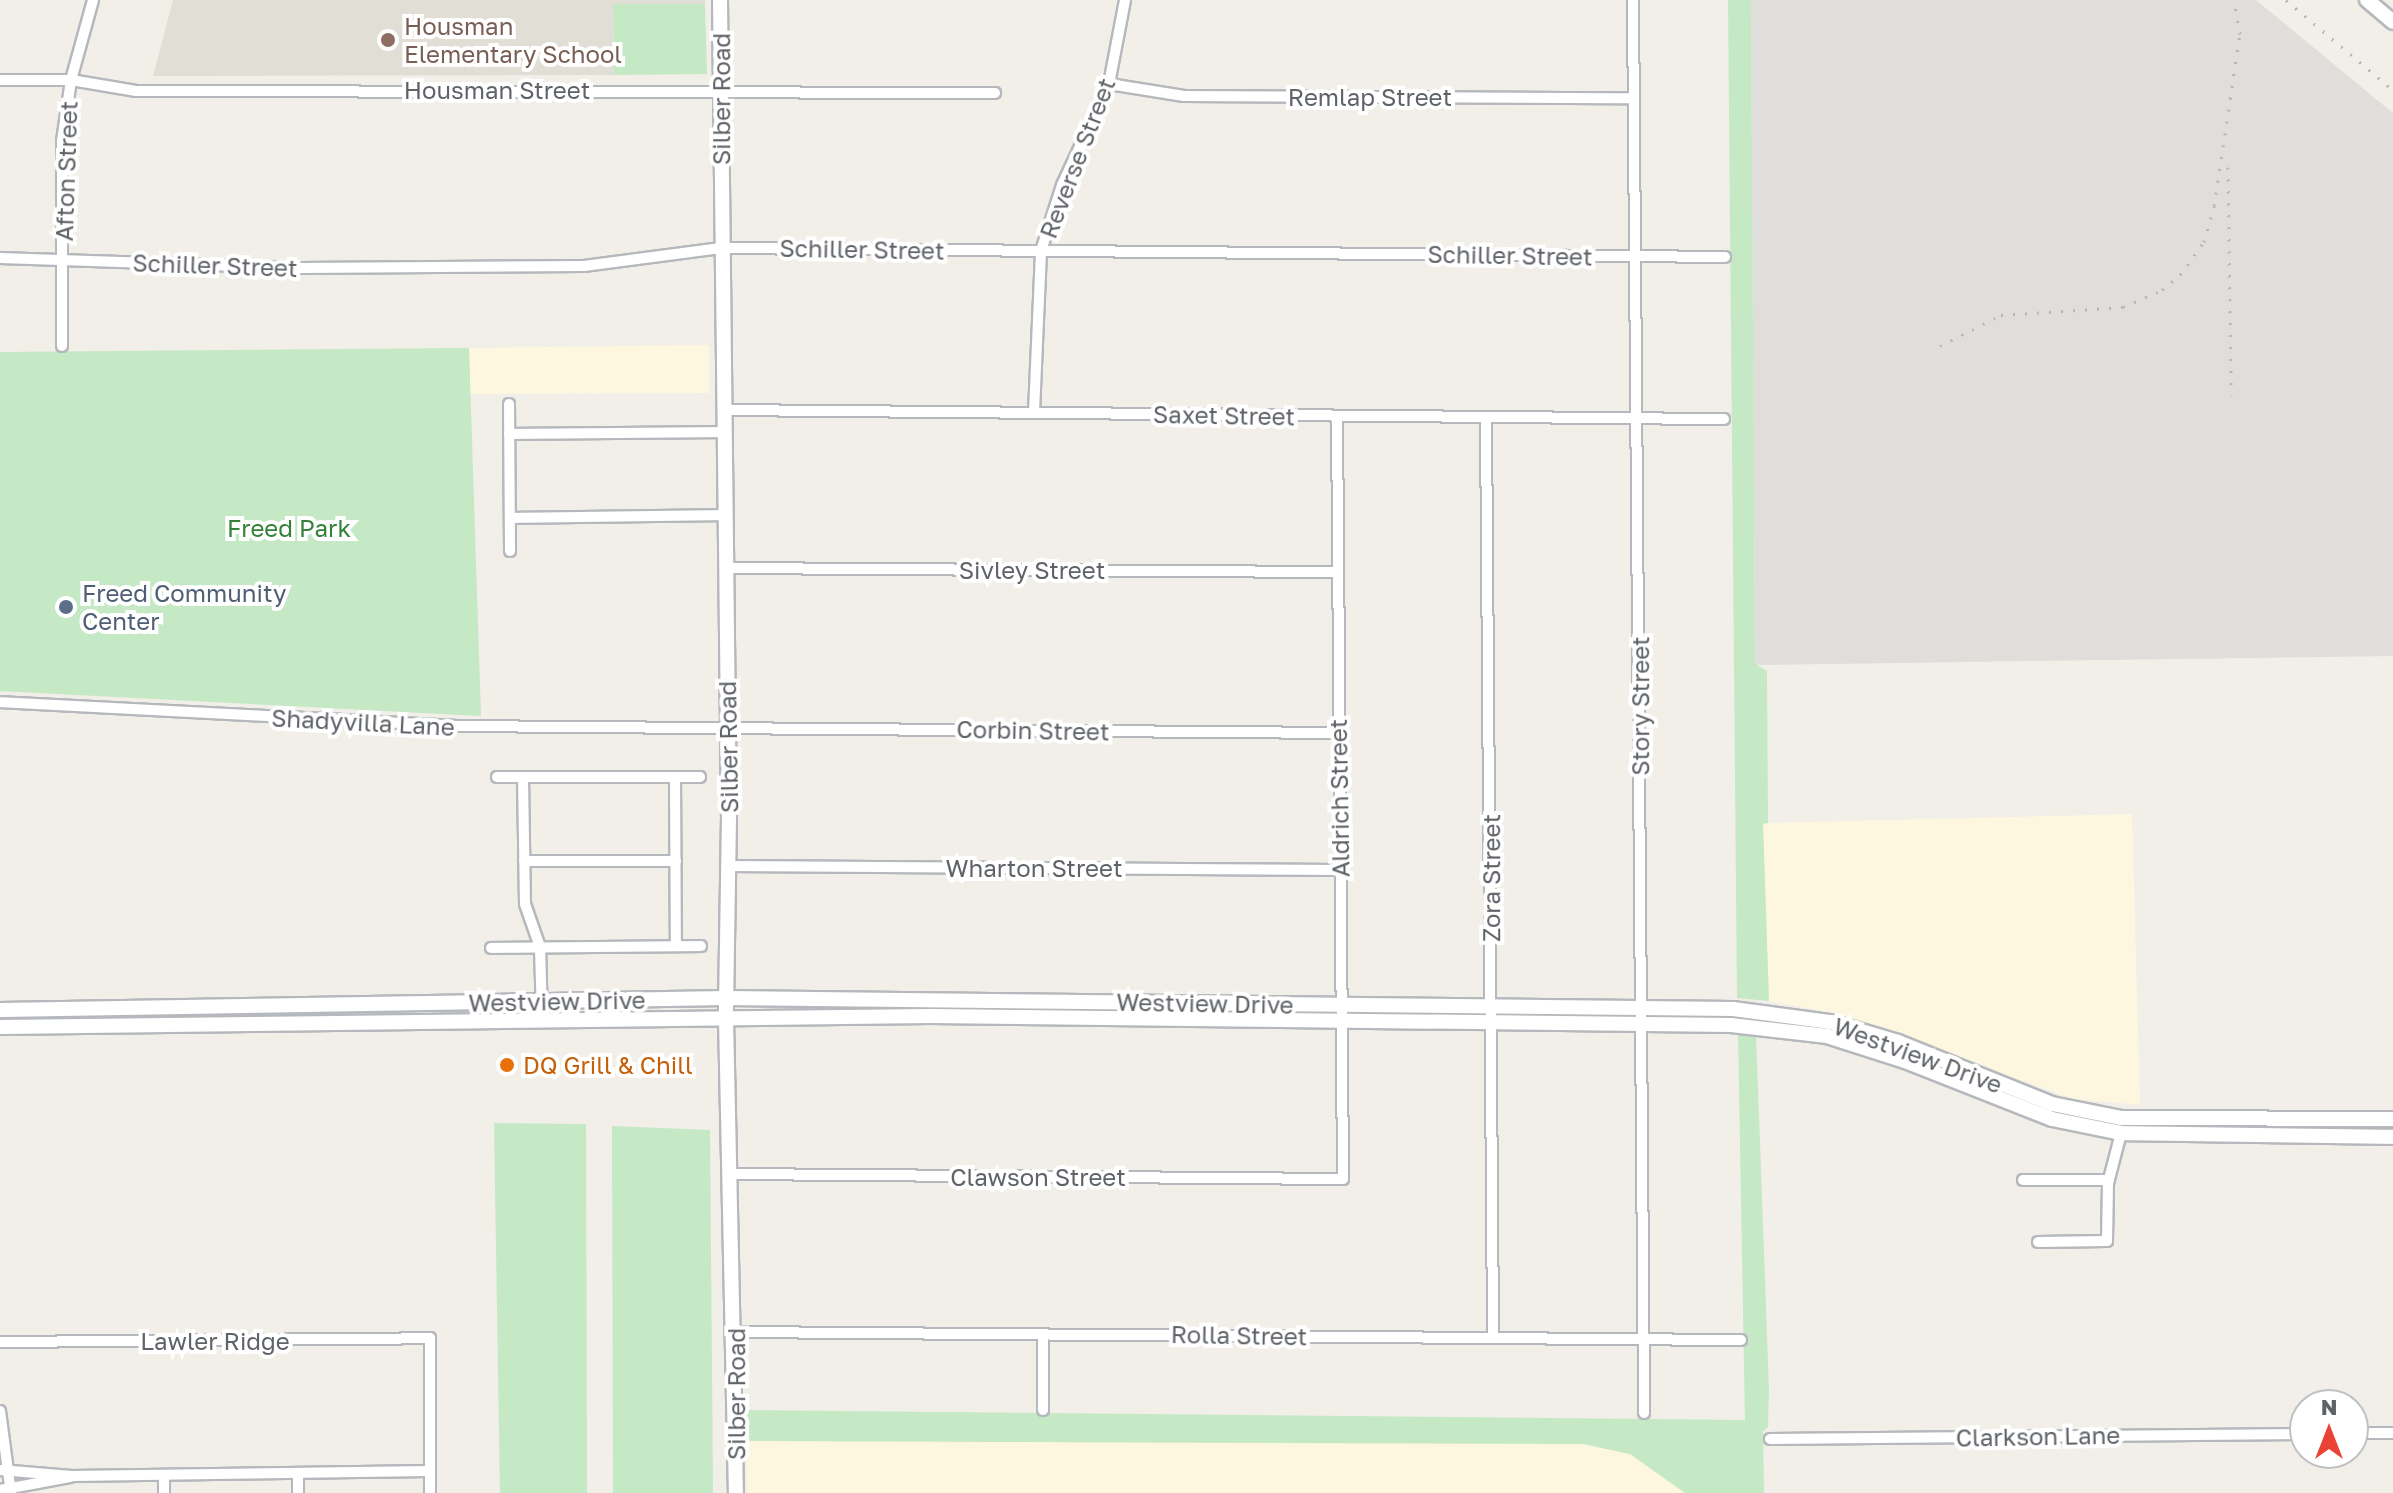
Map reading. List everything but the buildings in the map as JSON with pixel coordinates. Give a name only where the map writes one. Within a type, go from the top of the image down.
[{"type":"main road","name":"Silber Road","points":[[720,0],[727,727],[726,1018],[736,1332],[736,1493]]},
{"type":"main road","points":[[2367,0],[2393,22]]},
{"type":"main road","name":"Westview Drive","points":[[0,1010],[726,998],[1733,1009],[1831,1022],[2052,1104],[2121,1118],[2393,1119]]},
{"type":"main road","points":[[930,1016],[931,1000]]},
{"type":"main road","points":[[1132,1003],[1132,1019]]},
{"type":"main road","points":[[283,1005],[283,1021]]},
{"type":"main road","name":"Westview Drive","points":[[0,1027],[283,1021],[930,1016],[1731,1025],[1827,1036],[1905,1061],[2052,1119],[2121,1133],[2393,1137]]},
{"type":"street","name":"Afton Street","points":[[62,346],[62,141],[71,80],[93,0]]},
{"type":"street","name":"Reverse Street","points":[[1034,412],[1041,251],[1062,185],[1109,84],[1125,0]]},
{"type":"street","name":"Story Street","points":[[1633,0],[1633,256],[1639,418],[1644,1413]]},
{"type":"street","name":"Housman Street","points":[[0,80],[71,80],[136,91],[995,93]]},
{"type":"street","name":"Remlap Street","points":[[1109,84],[1184,96],[1633,98]]},
{"type":"street","name":"Schiller Street","points":[[0,258],[301,268],[584,266],[721,248],[1725,257]]},
{"type":"street","points":[[509,404],[510,551]]},
{"type":"street","name":"Saxet Street","points":[[724,410],[1724,419]]},
{"type":"street","name":"Aldrich Street","points":[[1337,417],[1343,1179]]},
{"type":"street","name":"Zora Street","points":[[1486,419],[1493,1338]]},
{"type":"street","points":[[509,434],[724,432]]},
{"type":"street","points":[[510,518],[725,515]]},
{"type":"street","name":"Sivley Street","points":[[726,568],[1337,572]]},
{"type":"street","name":"Shadyvilla Lane","points":[[0,702],[453,726],[727,727]]},
{"type":"street","name":"Corbin Street","points":[[727,727],[1338,733]]},
{"type":"street","points":[[497,777],[700,777]]},
{"type":"street","points":[[523,777],[525,904],[540,947],[542,1018]]},
{"type":"street","points":[[675,777],[676,946]]},
{"type":"street","points":[[524,861],[676,861]]},
{"type":"street","name":"Wharton Street","points":[[727,866],[1340,870]]},
{"type":"street","points":[[491,948],[701,946]]},
{"type":"street","points":[[2038,1242],[2107,1241],[2109,1180],[2121,1133]]},
{"type":"street","name":"Clawson Street","points":[[732,1174],[1343,1179]]},
{"type":"street","points":[[2023,1180],[2109,1180]]},
{"type":"street","name":"Rolla Street","points":[[736,1332],[1741,1340]]},
{"type":"street","points":[[1043,1334],[1043,1410]]},
{"type":"street","name":"Lawler Ridge","points":[[1,1342],[430,1338],[429,1471]]},
{"type":"street","points":[[0,1411],[7,1491],[72,1476]]},
{"type":"street","points":[[2369,1433],[2393,1433]]},
{"type":"street","name":"Clarkson Lane","points":[[1770,1439],[2289,1434]]},
{"type":"street","points":[[3,1470],[72,1476],[429,1471],[430,1493]]},
{"type":"street","points":[[298,1473],[298,1493]]},
{"type":"street","points":[[164,1476],[164,1493]]},
{"type":"shaded area","name":"Housman Elementary School","points":[[173,0],[705,0],[705,4],[613,4],[614,75],[153,76]]},
{"type":"shaded area","points":[[1751,0],[2256,0],[2393,113],[2393,656],[1755,665]]},
{"type":"shaded area","points":[[709,345],[709,393],[470,394],[469,348]]},
{"type":"shaded area","points":[[2132,814],[2140,1105],[2074,1099],[1837,1014],[1769,1001],[1763,823]]},
{"type":"shaded area","points":[[746,1441],[1583,1444],[1630,1454],[1685,1493],[747,1493]]},
{"type":"green space","points":[[1728,0],[1751,0],[1755,664],[1767,671],[1768,823],[1763,824],[1769,1001],[1737,998]]},
{"type":"green space","points":[[613,4],[705,4],[707,74],[614,75]]},
{"type":"green space","name":"Freed Park","points":[[469,348],[481,716],[0,691],[0,352]]},
{"type":"green space","points":[[1738,1033],[1756,1035],[1769,1389],[1768,1427],[1763,1431],[1764,1493],[1685,1493],[1630,1454],[1583,1444],[746,1441],[744,1410],[1745,1420]]},
{"type":"green space","points":[[494,1123],[586,1124],[587,1493],[500,1493]]},
{"type":"green space","points":[[612,1126],[710,1130],[713,1493],[613,1493]]},
{"type":"railway","points":[[2230,99],[2240,34],[2234,0]]},
{"type":"railway","points":[[2286,0],[2393,90]]},
{"type":"railway","points":[[1940,346],[2001,315],[2123,307],[2162,290],[2180,275],[2204,242],[2214,206],[2232,89]]},
{"type":"railway","points":[[2228,167],[2231,395]]},
{"type":"place","name":"Housman Elementary School","points":[[388,40]]},
{"type":"place","name":"Freed Community Center","points":[[66,607]]},
{"type":"place","name":"DQ Grill & Chill","points":[[507,1065]]}]
